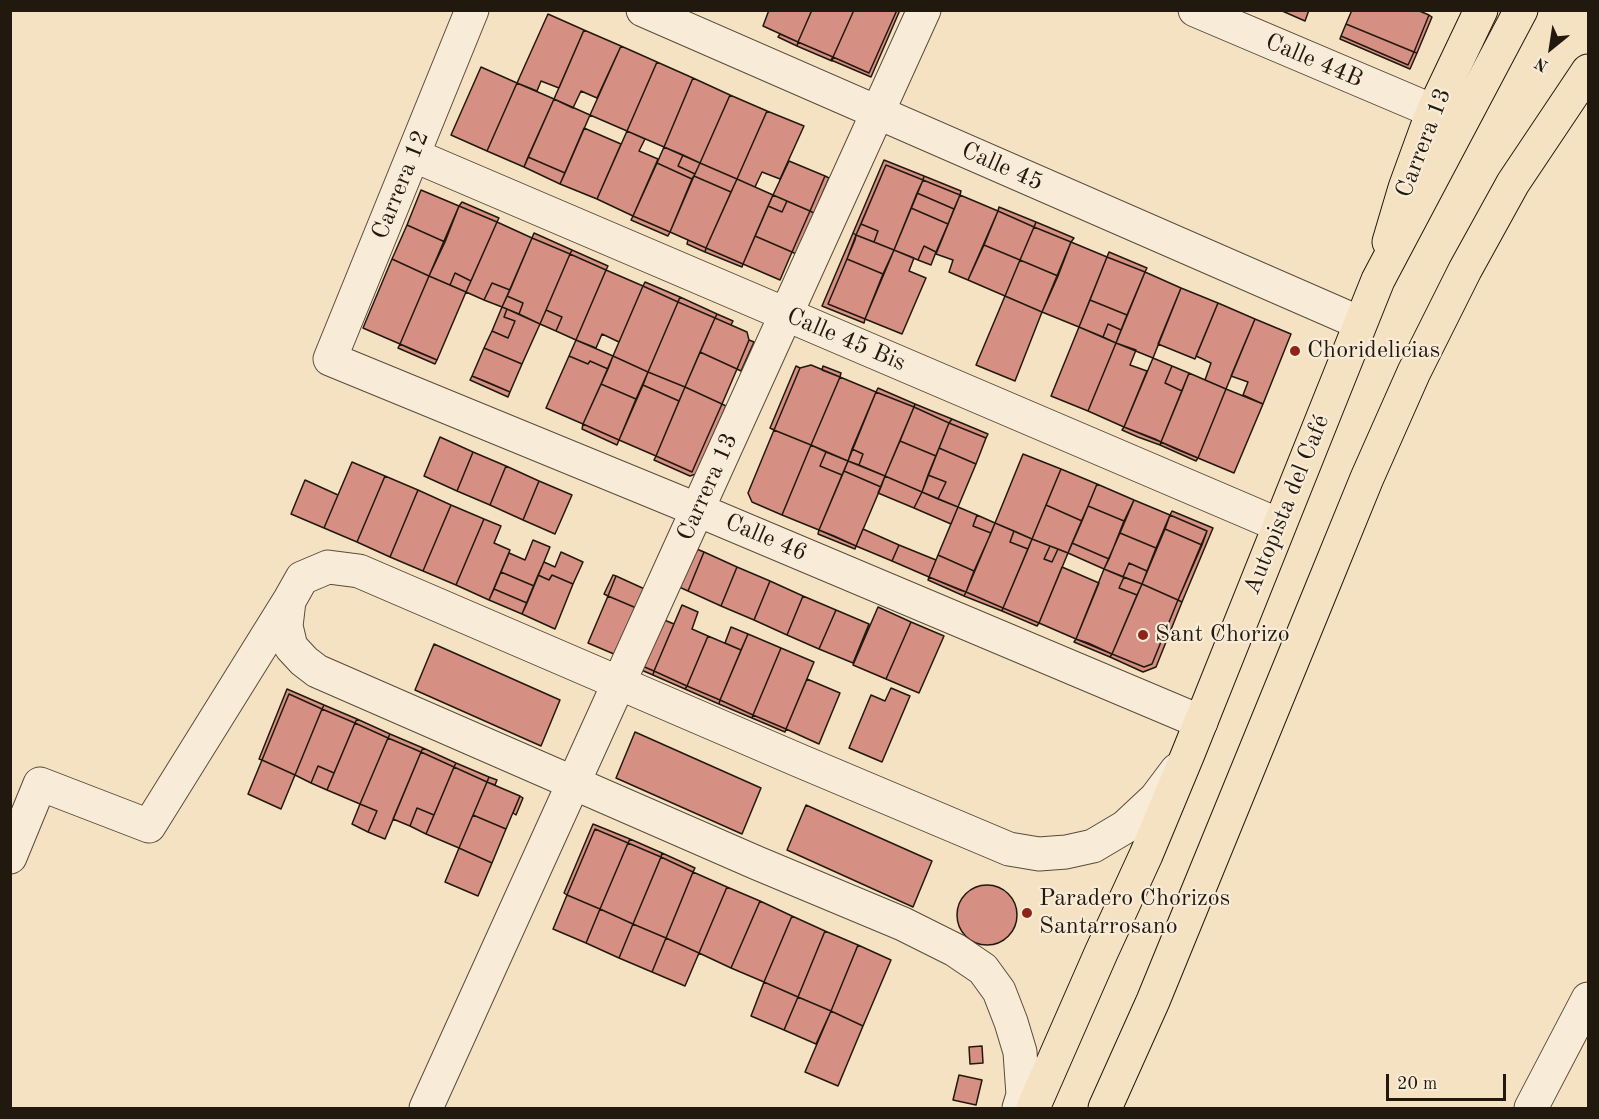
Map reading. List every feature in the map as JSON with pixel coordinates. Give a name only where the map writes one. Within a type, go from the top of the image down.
[{"type":"main road","name":"Carrera 13","points":[[1378,280],[1405,188],[1433,111],[1481,10]]},
{"type":"main road","name":"Autopista del Café","points":[[1033,1108],[1146,855],[1378,280],[1521,10]]},
{"type":"main road","points":[[1105,1108],[1153,1001],[1331,565],[1414,372],[1465,270],[1513,183],[1588,71]]},
{"type":"street","name":"Carrera 12","points":[[330,359],[472,10]]},
{"type":"street","name":"Calle 45","points":[[643,10],[1360,323]]},
{"type":"street","name":"Carrera 13","points":[[426,1108],[924,10]]},
{"type":"street","name":"Calle 44B","points":[[1195,10],[1433,111]]},
{"type":"street","name":"Calle 45 Bis","points":[[413,155],[1279,525]]},
{"type":"street","name":"Calle 46","points":[[330,359],[698,510],[1201,722]]},
{"type":"street","points":[[10,857],[40,784],[149,826],[302,578],[328,567],[359,571],[1009,849],[1039,854],[1066,852],[1093,846],[1125,826],[1156,798],[1188,754]]},
{"type":"street","points":[[289,601],[286,626],[291,647],[304,662],[318,671],[903,924],[955,950],[983,969],[999,991],[1020,1052],[1023,1095],[1019,1108]]},
{"type":"street","points":[[1531,1108],[1588,999]]},
{"type":"building","points":[[769,10],[812,10],[798,42],[763,26]]},
{"type":"building","points":[[812,10],[854,10],[833,57],[798,42]]},
{"type":"building","points":[[854,10],[897,10],[869,73],[833,57]]},
{"type":"building","points":[[897,10],[900,10],[871,77],[831,60],[833,57],[869,73]]},
{"type":"building","points":[[1280,10],[1309,10],[1305,21]]},
{"type":"building","points":[[1352,10],[1417,10],[1429,15],[1414,52],[1346,24]]},
{"type":"building","points":[[548,14],[584,30],[559,88],[541,81],[537,91],[517,83]]},
{"type":"building","points":[[1429,15],[1432,17],[1417,53],[1414,52]]},
{"type":"building","points":[[1346,24],[1414,52],[1408,65],[1341,36]]},
{"type":"building","points":[[584,30],[621,46],[597,98],[581,91],[573,108],[554,99]]},
{"type":"building","points":[[780,34],[798,42],[797,46],[778,37]]},
{"type":"building","points":[[1341,36],[1408,65],[1414,52],[1417,53],[1410,69],[1340,39]]},
{"type":"building","points":[[798,42],[833,57],[832,61],[797,46]]},
{"type":"building","points":[[621,46],[657,62],[627,131],[590,115]]},
{"type":"building","points":[[657,62],[693,78],[664,147],[627,131]]},
{"type":"building","points":[[481,67],[517,83],[487,151],[451,135]]},
{"type":"building","points":[[693,78],[730,95],[700,163],[664,147]]},
{"type":"building","points":[[517,83],[554,99],[524,167],[487,151]]},
{"type":"building","points":[[730,95],[767,111],[737,179],[700,163]]},
{"type":"building","points":[[554,99],[590,115],[565,173],[528,157]]},
{"type":"building","points":[[767,111],[804,126],[780,179],[762,172],[755,187],[737,179]]},
{"type":"building","points":[[584,128],[621,144],[597,199],[560,184]]},
{"type":"building","points":[[627,131],[645,139],[639,151],[658,159],[633,216],[597,199]]},
{"type":"building","points":[[664,147],[683,155],[678,166],[695,174],[692,179],[657,163]]},
{"type":"building","points":[[683,155],[700,163],[695,174],[678,166]]},
{"type":"building","points":[[528,157],[565,173],[560,184],[524,167]]},
{"type":"building","points":[[884,160],[924,176],[923,180],[886,165],[856,235],[853,233]]},
{"type":"building","points":[[789,161],[825,176],[810,211],[773,195]]},
{"type":"building","points":[[657,163],[692,179],[670,232],[633,216]]},
{"type":"building","points":[[700,163],[737,179],[731,192],[694,176]]},
{"type":"building","points":[[886,165],[923,180],[894,250],[874,242],[878,231],[861,224]]},
{"type":"building","points":[[694,176],[731,192],[706,248],[670,232]]},
{"type":"building","points":[[825,176],[829,178],[814,213],[810,211]]},
{"type":"building","points":[[924,176],[961,191],[960,195],[923,180]]},
{"type":"building","points":[[737,179],[773,195],[743,264],[706,248]]},
{"type":"building","points":[[923,180],[960,195],[954,209],[917,193]]},
{"type":"building","points":[[421,190],[459,206],[445,242],[407,225]]},
{"type":"building","points":[[917,193],[954,209],[948,224],[911,208]]},
{"type":"building","points":[[773,195],[787,201],[782,212],[768,206]]},
{"type":"building","points":[[960,195],[998,211],[968,280],[949,272],[953,260],[936,254]]},
{"type":"building","points":[[787,201],[810,211],[792,252],[755,236],[768,206],[782,212]]},
{"type":"building","points":[[462,202],[499,218],[497,222],[459,206]]},
{"type":"building","points":[[459,206],[497,222],[471,281],[455,273],[450,285],[429,276]]},
{"type":"building","points":[[999,207],[1036,222],[1034,227],[998,211]]},
{"type":"building","points":[[911,208],[948,224],[936,252],[924,246],[918,260],[894,250]]},
{"type":"building","points":[[810,211],[814,213],[796,254],[792,252]]},
{"type":"building","points":[[998,211],[1034,227],[1020,260],[984,245]]},
{"type":"building","points":[[633,216],[670,232],[668,236],[631,220]]},
{"type":"building","points":[[497,222],[532,238],[510,290],[492,283],[484,300],[466,292]]},
{"type":"building","points":[[1036,222],[1074,238],[1071,242],[1034,227]]},
{"type":"building","points":[[861,224],[878,231],[874,242],[856,235]]},
{"type":"building","points":[[407,225],[445,242],[429,276],[392,259]]},
{"type":"building","points":[[1034,227],[1071,242],[1058,276],[1020,260]]},
{"type":"building","points":[[534,233],[572,250],[570,254],[532,238]]},
{"type":"building","points":[[853,233],[856,235],[855,240],[828,304],[865,319],[864,323],[822,306]]},
{"type":"building","points":[[856,235],[894,250],[883,274],[847,259]]},
{"type":"building","points":[[755,236],[792,252],[780,280],[743,264]]},
{"type":"building","points":[[532,238],[570,254],[540,324],[519,314],[523,303],[507,296]]},
{"type":"building","points":[[688,240],[706,248],[705,252],[687,244]]},
{"type":"building","points":[[1071,242],[1107,257],[1079,327],[1042,312]]},
{"type":"building","points":[[984,245],[1020,260],[1005,296],[968,280]]},
{"type":"building","points":[[924,246],[936,252],[931,265],[918,260]]},
{"type":"building","points":[[706,248],[743,264],[742,267],[705,252]]},
{"type":"building","points":[[572,250],[608,266],[606,270],[570,254]]},
{"type":"building","points":[[894,250],[914,258],[909,271],[926,278],[902,334],[865,319]]},
{"type":"building","points":[[1109,252],[1147,268],[1145,272],[1107,257]]},
{"type":"building","points":[[570,254],[606,270],[576,340],[556,331],[562,317],[546,310]]},
{"type":"building","points":[[1107,257],[1145,272],[1127,315],[1090,300]]},
{"type":"building","points":[[392,259],[429,276],[400,344],[363,328]]},
{"type":"building","points":[[847,259],[883,274],[865,319],[828,304]]},
{"type":"building","points":[[1020,260],[1058,276],[1042,312],[1005,296]]},
{"type":"building","points":[[606,270],[643,286],[619,342],[602,334],[596,348],[576,340]]},
{"type":"building","points":[[1145,272],[1181,288],[1153,358],[1116,343]]},
{"type":"building","points":[[455,273],[471,281],[466,292],[450,285]]},
{"type":"building","points":[[429,276],[466,292],[437,360],[400,344]]},
{"type":"building","points":[[645,282],[680,297],[678,302],[643,286]]},
{"type":"building","points":[[492,283],[510,290],[502,307],[484,300]]},
{"type":"building","points":[[643,286],[678,302],[648,372],[613,356]]},
{"type":"building","points":[[1181,288],[1218,303],[1195,359],[1158,344]]},
{"type":"building","points":[[507,296],[523,303],[519,314],[502,307]]},
{"type":"building","points":[[1005,296],[1042,312],[1015,381],[976,365]]},
{"type":"building","points":[[680,297],[717,314],[715,318],[678,302]]},
{"type":"building","points":[[1090,300],[1127,315],[1121,330],[1108,324],[1103,337],[1079,327]]},
{"type":"building","points":[[678,302],[715,318],[685,387],[648,372]]},
{"type":"building","points":[[1218,303],[1255,319],[1226,389],[1205,380],[1211,363],[1196,356]]},
{"type":"building","points":[[502,307],[507,309],[504,317],[515,321],[508,338],[492,331]]},
{"type":"building","points":[[507,309],[540,324],[522,364],[484,348],[492,331],[508,338],[515,321],[504,317]]},
{"type":"building","points":[[546,310],[562,317],[556,331],[540,324]]},
{"type":"building","points":[[717,314],[733,321],[731,325],[715,318]]},
{"type":"building","points":[[715,318],[747,332],[749,340],[737,369],[700,352]]},
{"type":"building","points":[[1255,319],[1291,334],[1263,404],[1243,395],[1248,382],[1231,376]]},
{"type":"building","points":[[1108,324],[1121,330],[1116,343],[1103,337]]},
{"type":"building","points":[[1079,327],[1116,343],[1088,411],[1051,396]]},
{"type":"building","points":[[576,340],[613,356],[608,369],[590,361],[588,364],[569,356]]},
{"type":"building","points":[[749,340],[754,342],[741,371],[737,369]]},
{"type":"building","points":[[1116,343],[1136,350],[1130,365],[1147,371],[1124,427],[1088,411]]},
{"type":"building","points":[[400,344],[437,360],[435,364],[398,348]]},
{"type":"building","points":[[484,348],[522,364],[510,392],[472,376]]},
{"type":"building","points":[[700,352],[737,369],[722,404],[685,387]]},
{"type":"building","points":[[569,356],[588,364],[590,361],[608,369],[583,424],[546,408]]},
{"type":"building","points":[[613,356],[648,372],[636,399],[601,384]]},
{"type":"building","points":[[1153,358],[1172,366],[1165,383],[1182,391],[1161,442],[1124,427]]},
{"type":"building","points":[[811,365],[840,377],[811,445],[774,430],[800,368]]},
{"type":"building","points":[[796,366],[800,368],[774,430],[770,428]]},
{"type":"building","points":[[823,366],[841,373],[840,377],[822,370]]},
{"type":"building","points":[[1172,366],[1189,373],[1182,391],[1165,383]]},
{"type":"building","points":[[648,372],[685,387],[679,401],[643,385]]},
{"type":"building","points":[[1189,373],[1226,389],[1198,458],[1161,442]]},
{"type":"building","points":[[472,376],[510,392],[508,397],[470,380]]},
{"type":"building","points":[[840,377],[876,392],[848,461],[811,445]]},
{"type":"building","points":[[601,384],[636,399],[619,440],[583,424]]},
{"type":"building","points":[[643,385],[679,401],[656,456],[619,440]]},
{"type":"building","points":[[685,387],[722,404],[692,472],[656,456]]},
{"type":"building","points":[[878,388],[915,404],[914,407],[876,392]]},
{"type":"building","points":[[1226,389],[1263,404],[1234,473],[1198,458]]},
{"type":"building","points":[[876,392],[914,407],[885,476],[859,465],[863,454],[852,449]]},
{"type":"building","points":[[722,404],[726,406],[696,474],[690,476],[654,460],[656,456],[692,472]]},
{"type":"building","points":[[915,404],[952,419],[949,423],[914,407]]},
{"type":"building","points":[[914,407],[949,423],[936,456],[900,441]]},
{"type":"building","points":[[952,419],[988,434],[986,438],[949,423]]},
{"type":"building","points":[[949,423],[986,438],[976,464],[939,448]]},
{"type":"building","points":[[583,424],[619,440],[617,445],[582,429]]},
{"type":"building","points":[[1124,427],[1161,442],[1160,445],[1122,430]]},
{"type":"building","points":[[774,430],[811,445],[782,515],[752,502],[748,493]]},
{"type":"building","points":[[440,437],[473,452],[457,491],[424,476]]},
{"type":"building","points":[[900,441],[936,456],[922,492],[885,476]]},
{"type":"building","points":[[1161,442],[1198,458],[1196,461],[1160,445]]},
{"type":"building","points":[[811,445],[826,452],[820,466],[842,475],[819,530],[782,515]]},
{"type":"building","points":[[939,448],[976,464],[958,507],[938,499],[946,482],[928,475]]},
{"type":"building","points":[[852,449],[863,454],[859,465],[848,461]]},
{"type":"building","points":[[473,452],[506,466],[490,505],[457,491]]},
{"type":"building","points":[[826,452],[848,461],[842,475],[820,466]]},
{"type":"building","points":[[1023,454],[1061,469],[1032,539],[995,523]]},
{"type":"building","points":[[848,461],[885,476],[881,487],[844,471]]},
{"type":"building","points":[[352,462],[385,476],[357,542],[324,528]]},
{"type":"building","points":[[506,466],[539,481],[523,520],[490,505]]},
{"type":"building","points":[[1061,469],[1097,484],[1082,521],[1046,505]]},
{"type":"building","points":[[844,471],[881,487],[856,546],[819,530]]},
{"type":"building","points":[[928,475],[946,482],[938,499],[922,492]]},
{"type":"building","points":[[385,476],[418,490],[390,557],[357,542]]},
{"type":"building","points":[[885,476],[922,492],[914,508],[878,493]]},
{"type":"building","points":[[305,480],[338,495],[324,528],[291,514]]},
{"type":"building","points":[[539,481],[572,495],[555,534],[523,520]]},
{"type":"building","points":[[1097,484],[1134,500],[1124,521],[1088,506]]},
{"type":"building","points":[[418,490],[451,505],[423,571],[390,557]]},
{"type":"building","points":[[922,492],[958,507],[951,524],[914,508]]},
{"type":"building","points":[[1134,500],[1170,515],[1156,548],[1120,533]]},
{"type":"building","points":[[451,505],[484,519],[456,585],[423,571]]},
{"type":"building","points":[[1046,505],[1082,521],[1068,553],[1032,539]]},
{"type":"building","points":[[1088,506],[1124,521],[1109,559],[1072,543]]},
{"type":"building","points":[[958,507],[977,515],[973,526],[991,533],[974,571],[938,555]]},
{"type":"building","points":[[1172,511],[1213,528],[1182,602],[1178,600],[1207,531],[1170,515]]},
{"type":"building","points":[[977,515],[995,523],[991,533],[973,526]]},
{"type":"building","points":[[1170,515],[1207,531],[1202,545],[1165,529]]},
{"type":"building","points":[[484,519],[501,526],[494,543],[510,550],[489,600],[456,585]]},
{"type":"building","points":[[995,523],[1014,531],[1010,542],[1028,549],[1003,608],[966,592]]},
{"type":"building","points":[[863,529],[899,545],[892,561],[856,546]]},
{"type":"building","points":[[1165,529],[1202,545],[1178,600],[1142,584]]},
{"type":"building","points":[[819,530],[856,546],[855,549],[818,534]]},
{"type":"building","points":[[1014,531],[1032,539],[1028,549],[1010,542]]},
{"type":"building","points":[[1120,533],[1156,548],[1147,571],[1129,563],[1123,577],[1104,569]]},
{"type":"building","points":[[670,538],[704,552],[688,591],[655,576]]},
{"type":"building","points":[[1032,539],[1050,546],[1044,559],[1052,562],[1058,549],[1068,553],[1039,623],[1003,608]]},
{"type":"building","points":[[533,540],[550,547],[534,586],[501,572],[509,553],[525,560]]},
{"type":"building","points":[[1072,543],[1109,559],[1104,569],[1068,553]]},
{"type":"building","points":[[899,545],[936,560],[929,577],[892,561]]},
{"type":"building","points":[[1050,546],[1058,549],[1052,562],[1044,559]]},
{"type":"building","points":[[561,552],[583,562],[573,584],[552,575],[549,580],[538,575],[544,562],[555,567]]},
{"type":"building","points":[[704,552],[737,567],[721,606],[688,591]]},
{"type":"building","points":[[938,555],[974,571],[966,592],[929,577]]},
{"type":"building","points":[[1129,563],[1147,571],[1142,584],[1123,577]]},
{"type":"building","points":[[737,567],[770,581],[754,620],[721,606]]},
{"type":"building","points":[[1062,567],[1099,583],[1076,639],[1039,623]]},
{"type":"building","points":[[1104,569],[1124,577],[1119,588],[1137,595],[1112,654],[1076,639]]},
{"type":"building","points":[[501,572],[534,586],[527,603],[494,589]]},
{"type":"building","points":[[538,575],[549,580],[552,575],[573,584],[555,629],[522,614]]},
{"type":"building","points":[[613,575],[616,576],[608,596],[604,594]]},
{"type":"building","points":[[616,576],[649,591],[641,610],[608,596]]},
{"type":"building","points":[[929,577],[966,592],[964,596],[928,580]]},
{"type":"building","points":[[1124,577],[1142,584],[1137,595],[1119,588]]},
{"type":"building","points":[[770,581],[803,596],[787,635],[754,620]]},
{"type":"building","points":[[1142,584],[1178,600],[1152,664],[1144,667],[1112,654]]},
{"type":"building","points":[[494,589],[527,603],[522,614],[489,600]]},
{"type":"building","points":[[966,592],[1003,608],[1002,611],[964,596]]},
{"type":"building","points":[[608,596],[641,610],[621,657],[588,643]]},
{"type":"building","points":[[803,596],[836,610],[819,649],[787,635]]},
{"type":"building","points":[[1178,600],[1182,602],[1156,667],[1143,672],[1110,657],[1112,654],[1144,667],[1152,664]]},
{"type":"building","points":[[682,605],[698,612],[692,629],[708,636],[687,686],[654,671]]},
{"type":"building","points":[[878,607],[911,622],[886,679],[853,665]]},
{"type":"building","points":[[1003,608],[1039,623],[1037,626],[1002,611]]},
{"type":"building","points":[[836,610],[869,624],[853,663],[819,649]]},
{"type":"building","points":[[657,617],[674,624],[654,671],[621,657]]},
{"type":"building","points":[[911,622],[944,636],[919,693],[886,679]]},
{"type":"building","points":[[731,627],[748,634],[741,650],[725,643]]},
{"type":"building","points":[[748,634],[781,648],[753,715],[720,700]]},
{"type":"building","points":[[708,636],[741,650],[720,700],[687,686]]},
{"type":"building","points":[[1076,639],[1112,654],[1110,657],[1074,642]]},
{"type":"building","points":[[434,644],[560,700],[541,746],[415,690]]},
{"type":"building","points":[[781,648],[814,662],[786,729],[753,715]]},
{"type":"building","points":[[621,657],[654,671],[653,675],[620,661]]},
{"type":"building","points":[[654,671],[687,686],[685,689],[653,675]]},
{"type":"building","points":[[807,679],[840,693],[819,744],[786,729]]},
{"type":"building","points":[[687,686],[720,700],[719,704],[685,689]]},
{"type":"building","points":[[891,688],[910,696],[882,762],[849,748],[871,695],[885,701]]},
{"type":"building","points":[[287,689],[324,705],[322,709],[289,694],[262,760],[259,759]]},
{"type":"building","points":[[289,694],[322,709],[295,775],[262,760]]},
{"type":"building","points":[[720,700],[753,715],[752,718],[719,704]]},
{"type":"building","points":[[324,705],[357,719],[355,723],[322,709]]},
{"type":"building","points":[[322,709],[355,723],[334,773],[318,766],[311,783],[295,775]]},
{"type":"building","points":[[753,715],[786,729],[785,732],[752,718]]},
{"type":"building","points":[[357,719],[390,734],[388,738],[355,723]]},
{"type":"building","points":[[355,723],[388,738],[360,804],[327,790]]},
{"type":"building","points":[[635,732],[761,788],[742,834],[616,778]]},
{"type":"building","points":[[390,734],[423,748],[421,752],[388,738]]},
{"type":"building","points":[[388,738],[421,752],[385,839],[368,832],[377,811],[360,804]]},
{"type":"building","points":[[423,748],[456,763],[454,767],[421,752]]},
{"type":"building","points":[[421,752],[454,767],[434,815],[417,808],[410,826],[393,819]]},
{"type":"building","points":[[262,760],[295,775],[281,809],[248,794]]},
{"type":"building","points":[[456,763],[489,777],[487,782],[454,767]]},
{"type":"building","points":[[318,766],[334,773],[327,790],[311,783]]},
{"type":"building","points":[[454,767],[487,782],[459,848],[426,834]]},
{"type":"building","points":[[489,777],[497,780],[495,785],[487,782]]},
{"type":"building","points":[[487,782],[520,796],[506,829],[473,815]]},
{"type":"building","points":[[520,796],[523,798],[516,815],[513,813]]},
{"type":"building","points":[[360,804],[377,811],[368,832],[352,824]]},
{"type":"building","points":[[806,805],[932,861],[913,907],[787,850]]},
{"type":"building","points":[[417,808],[434,815],[426,834],[410,826]]},
{"type":"building","points":[[473,815],[506,829],[492,863],[459,848]]},
{"type":"building","points":[[593,824],[630,839],[628,843],[595,829],[567,895],[564,893]]},
{"type":"building","points":[[595,829],[628,843],[600,909],[567,895]]},
{"type":"building","points":[[630,839],[662,853],[661,857],[628,843]]},
{"type":"building","points":[[628,843],[661,857],[633,924],[600,909]]},
{"type":"building","points":[[459,848],[492,863],[478,896],[445,882]]},
{"type":"building","points":[[662,853],[695,868],[693,872],[661,857]]},
{"type":"building","points":[[661,857],[693,872],[666,938],[633,924]]},
{"type":"building","points":[[693,872],[727,887],[699,953],[666,938]]},
{"type":"building","points":[[987,885],[1004,890],[1012,898],[1017,915],[1012,932],[1004,940],[987,945],[970,940],[962,932],[957,915],[962,898],[970,890]]},
{"type":"building","points":[[727,887],[760,901],[731,968],[699,953]]},
{"type":"building","points":[[567,895],[600,909],[586,943],[553,929]]},
{"type":"building","points":[[760,901],[792,916],[764,982],[731,968]]},
{"type":"building","points":[[600,909],[633,924],[619,958],[586,943]]},
{"type":"building","points":[[792,916],[825,931],[798,997],[764,982]]},
{"type":"building","points":[[633,924],[666,938],[652,972],[619,958]]},
{"type":"building","points":[[825,931],[858,945],[831,1011],[798,997]]},
{"type":"building","points":[[666,938],[699,953],[685,986],[652,972]]},
{"type":"building","points":[[858,945],[891,960],[863,1026],[831,1011]]},
{"type":"building","points":[[764,982],[798,997],[784,1030],[751,1016]]},
{"type":"building","points":[[798,997],[831,1011],[816,1044],[784,1030]]},
{"type":"building","points":[[831,1011],[863,1026],[838,1086],[805,1072]]},
{"type":"building","points":[[982,1046],[983,1063],[970,1064],[969,1047]]},
{"type":"building","points":[[959,1075],[982,1080],[976,1105],[953,1100]]},
{"type":"place","name":"Choridelicias","points":[[1295,351]]},
{"type":"place","name":"Sant Chorizo","points":[[1143,635]]},
{"type":"place","name":"Paradero Chorizos Santarrosano","points":[[1027,913]]}]
